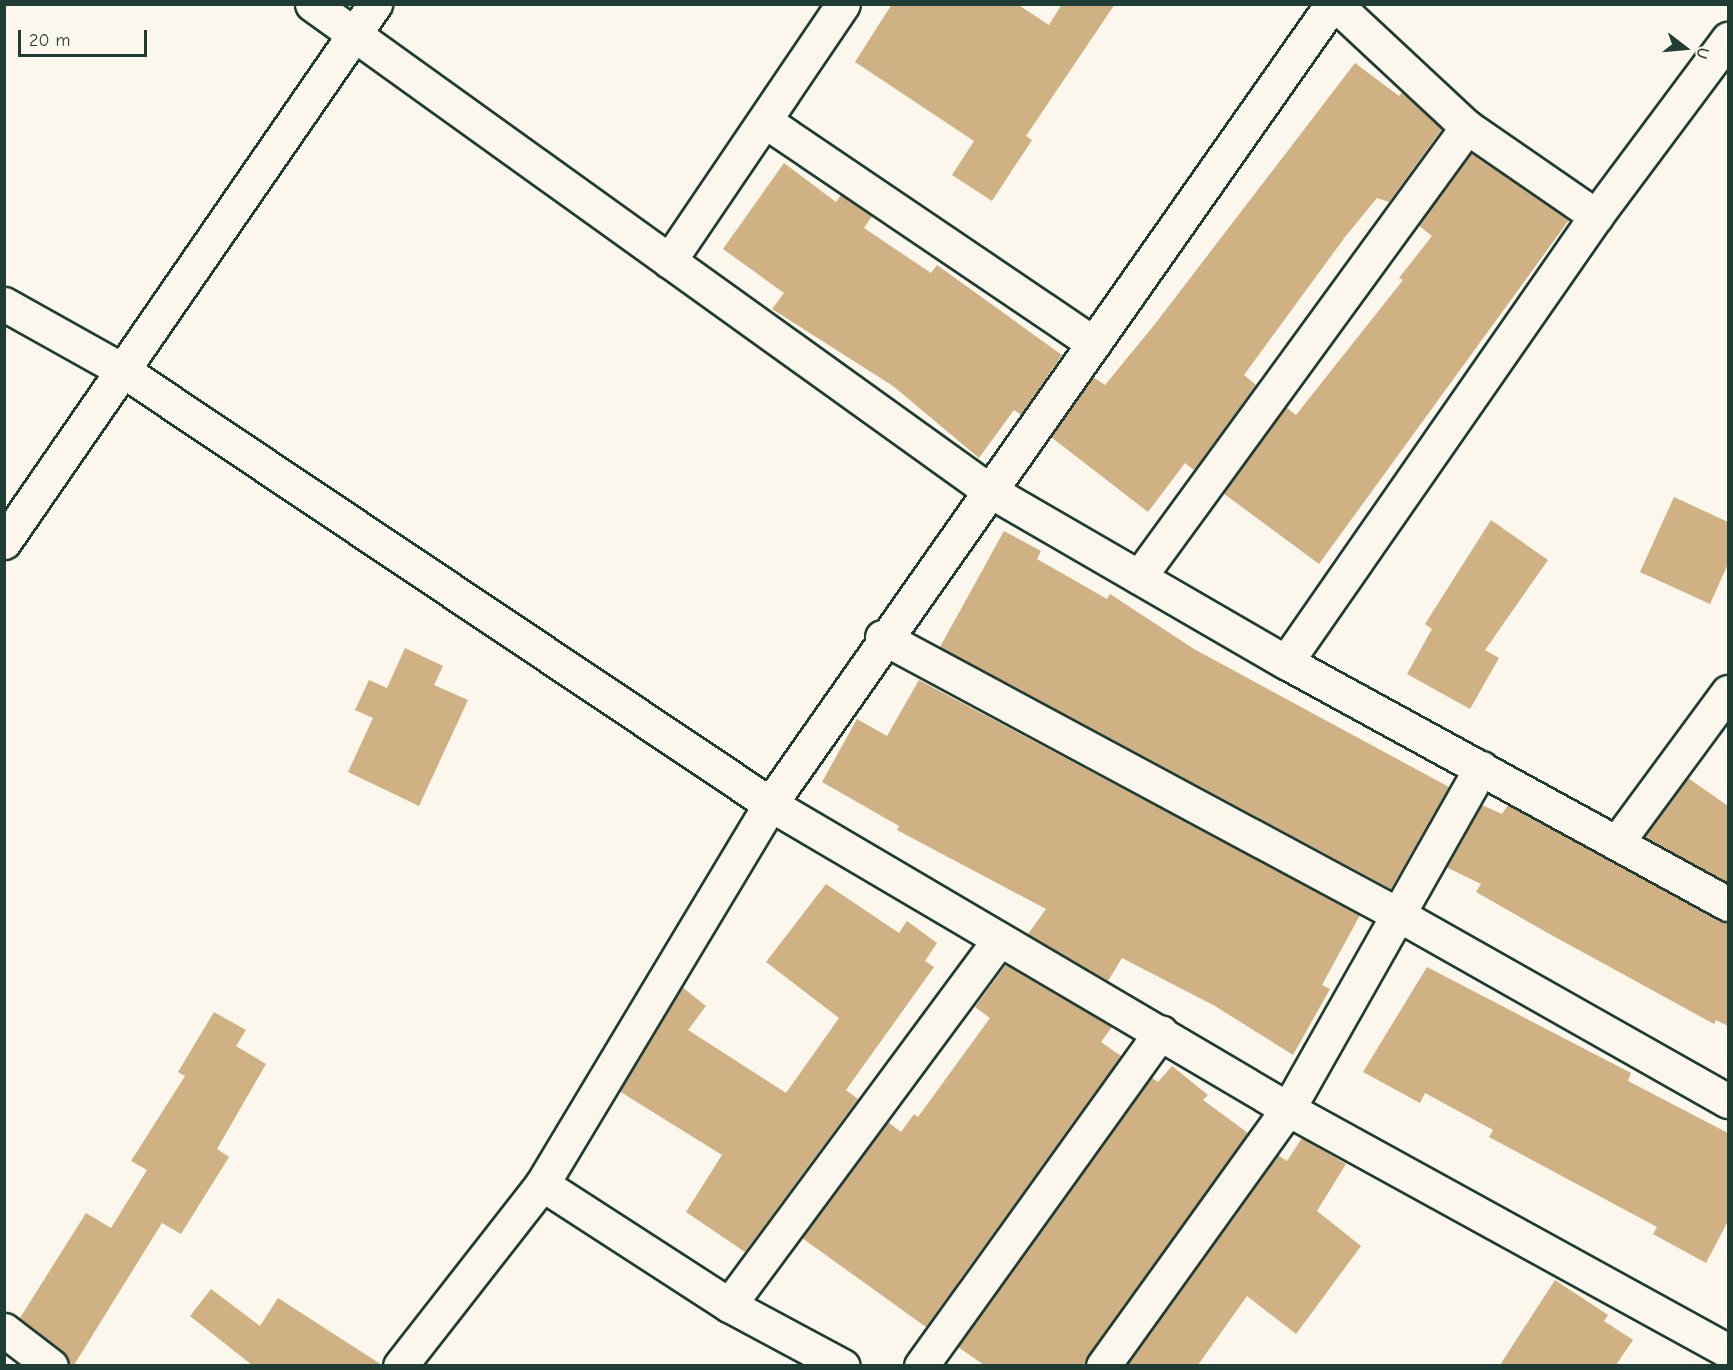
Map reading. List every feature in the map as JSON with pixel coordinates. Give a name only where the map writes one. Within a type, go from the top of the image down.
[{"type":"street","points":[[312,4],[355,32],[987,489],[1286,662],[1728,904]]},
{"type":"street","points":[[4,542],[375,4]]},
{"type":"street","points":[[669,261],[843,4]]},
{"type":"street","points":[[400,1365],[542,1184],[770,804],[882,637],[1094,344],[1334,4],[1467,127],[1596,216]]},
{"type":"street","points":[[1286,662],[1596,216],[1728,39]]},
{"type":"street","points":[[765,121],[1094,344]]},
{"type":"street","points":[[1139,577],[1467,127]]},
{"type":"street","points":[[4,304],[124,371],[770,804],[999,940],[1161,1032],[1288,1109],[1728,1351]]},
{"type":"street","points":[[882,637],[1399,915],[1728,1101]]},
{"type":"street","points":[[1617,842],[1728,692]]},
{"type":"street","points":[[1103,1365],[1288,1109],[1481,768]]},
{"type":"street","points":[[729,1305],[999,940]]},
{"type":"street","points":[[921,1365],[1161,1032]]},
{"type":"street","points":[[542,1184],[729,1305],[843,1365]]},
{"type":"street","points":[[4,1330],[51,1365]]},
{"type":"building","points":[[892,4],[1017,4],[1049,25],[1062,4],[1115,4],[1026,136],[1032,140],[992,201],[952,175],[974,141],[855,62]]},
{"type":"building","points":[[1355,63],[1399,96],[1402,92],[1442,129],[1389,202],[1377,198],[1345,237],[1244,375],[1256,385],[1194,470],[1185,463],[1148,512],[1051,437],[1093,377],[1105,385],[1155,324]]},
{"type":"building","points":[[1471,153],[1569,220],[1319,564],[1223,493],[1286,407],[1296,415],[1403,280],[1399,278],[1432,236],[1418,225]]},
{"type":"building","points":[[784,163],[836,202],[841,195],[872,216],[864,228],[931,273],[937,265],[1062,355],[1021,415],[1014,410],[979,458],[893,386],[772,309],[784,293],[723,249]]},
{"type":"building","points":[[1674,497],[1728,522],[1728,564],[1710,604],[1640,572]]},
{"type":"building","points":[[1491,520],[1548,560],[1485,650],[1499,658],[1470,709],[1407,674],[1432,629],[1425,624]]},
{"type":"building","points":[[1004,531],[1041,551],[1037,559],[1107,599],[1110,594],[1194,649],[1449,787],[1391,889],[940,647]]},
{"type":"building","points":[[405,648],[443,666],[434,685],[468,700],[419,806],[348,772],[373,718],[355,710],[369,680],[387,688]]},
{"type":"building","points":[[919,680],[1360,915],[1322,985],[1330,989],[1293,1055],[1215,1006],[1122,958],[1108,981],[1028,934],[1046,909],[897,830],[899,826],[822,782],[857,719],[887,736]]},
{"type":"building","points":[[1688,778],[1728,806],[1728,883],[1644,837]]},
{"type":"building","points":[[1482,805],[1502,814],[1508,805],[1728,923],[1728,1026],[1716,1020],[1714,1024],[1546,932],[1476,892],[1481,884],[1446,867]]},
{"type":"building","points":[[826,884],[899,933],[907,921],[937,943],[925,961],[934,967],[846,1090],[858,1099],[745,1252],[686,1212],[722,1155],[619,1091],[682,987],[706,1006],[688,1030],[786,1093],[839,1018],[766,962]]},
{"type":"building","points":[[1006,965],[1112,1027],[1101,1042],[1121,1056],[926,1327],[802,1238],[888,1122],[901,1132],[914,1114],[918,1117],[990,1018],[975,1007]]},
{"type":"building","points":[[1427,967],[1631,1073],[1628,1081],[1728,1133],[1728,1221],[1706,1263],[1653,1234],[1657,1227],[1489,1137],[1493,1130],[1425,1093],[1420,1103],[1363,1072]]},
{"type":"building","points":[[214,1012],[246,1030],[236,1046],[266,1064],[217,1149],[229,1157],[181,1234],[162,1223],[74,1365],[69,1365],[62,1351],[20,1318],[86,1213],[111,1228],[147,1170],[131,1161],[185,1076],[178,1072]]},
{"type":"building","points":[[1172,1066],[1208,1095],[1203,1100],[1248,1133],[1084,1365],[984,1365],[958,1347],[1151,1077],[1158,1082]]},
{"type":"building","points":[[1302,1138],[1346,1164],[1317,1211],[1361,1246],[1296,1334],[1247,1296],[1198,1365],[1126,1365],[1278,1155],[1287,1161]]},
{"type":"building","points":[[1555,1280],[1608,1315],[1604,1321],[1633,1340],[1616,1365],[1500,1365]]},
{"type":"building","points":[[211,1289],[260,1326],[278,1298],[382,1365],[252,1365],[190,1316]]}]
